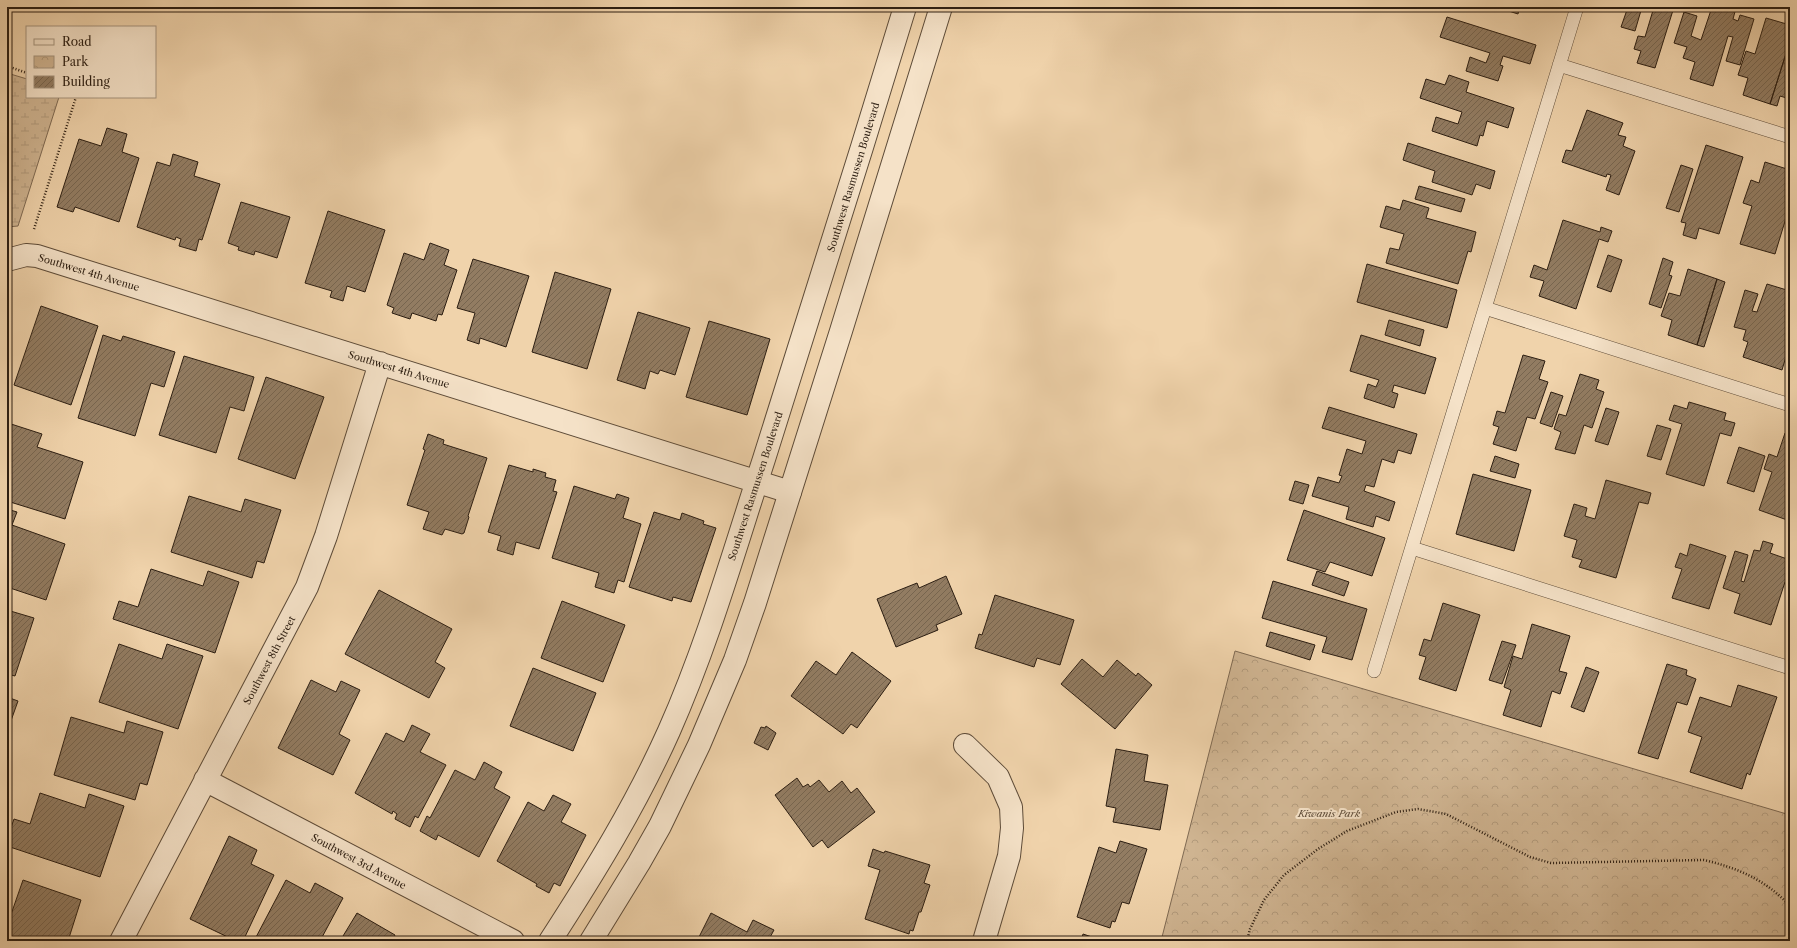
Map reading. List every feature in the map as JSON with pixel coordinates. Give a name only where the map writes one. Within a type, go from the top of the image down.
[{"type":"street","name":"Southwest Rasmussen Boulevard","points":[[550,941],[607,851],[626,817],[669,732],[705,642],[905,7]]},
{"type":"street","points":[[591,941],[660,826],[717,706],[751,614],[941,7]]},
{"type":"street","name":"Southwest 4th Avenue","points":[[17,258],[37,256],[790,492]]},
{"type":"street","name":"Southwest 8th Street","points":[[121,941],[307,586],[326,536],[380,364]]},
{"type":"street","points":[[965,745],[998,777],[1011,807],[1012,828],[1009,856],[984,941]]},
{"type":"street","name":"Southwest 3rd Avenue","points":[[206,780],[513,941]]},
{"type":"lane","points":[[1374,671],[1577,7]]},
{"type":"lane","points":[[1559,65],[1790,137]]},
{"type":"lane","points":[[1485,308],[1790,405]]},
{"type":"lane","points":[[1412,548],[1790,668]]},
{"type":"path","points":[[7,66],[26,73]]},
{"type":"path","points":[[17,258],[76,98]]},
{"type":"path","points":[[1247,941],[1250,929],[1264,900],[1284,875],[1318,850],[1348,832],[1396,812],[1418,809],[1446,814],[1530,857],[1551,863],[1704,860],[1728,865],[1750,874],[1780,895],[1790,906]]},
{"type":"green space","points":[[7,73],[26,79],[26,98],[59,98],[18,226],[7,227]]},
{"type":"green space","name":"Kiwanis Park","points":[[1235,651],[1790,815],[1790,941],[1161,941]]},
{"type":"building","points":[[1496,7],[1520,7],[1518,14]]},
{"type":"building","points":[[1628,7],[1642,7],[1635,31],[1621,27]]},
{"type":"building","points":[[1654,7],[1674,7],[1655,68],[1637,63],[1641,51],[1634,49],[1638,36],[1645,37]]},
{"type":"building","points":[[1712,7],[1736,8],[1733,19],[1738,21],[1740,15],[1754,19],[1740,65],[1726,61],[1733,37],[1728,36],[1713,86],[1690,79],[1695,62],[1683,58],[1687,47],[1674,43],[1684,12],[1697,16],[1691,36],[1701,40]]},
{"type":"building","points":[[1447,17],[1536,45],[1530,64],[1503,56],[1500,65],[1503,66],[1498,81],[1466,71],[1470,57],[1486,63],[1490,53],[1440,37]]},
{"type":"building","points":[[1766,18],[1790,25],[1790,41],[1770,104],[1743,95],[1748,78],[1738,75],[1746,51],[1755,54]]},
{"type":"building","points":[[1790,41],[1790,63],[1786,76],[1790,78],[1790,99],[1780,96],[1777,106],[1770,104]]},
{"type":"building","points":[[1449,75],[1469,82],[1466,92],[1514,108],[1508,128],[1487,121],[1483,136],[1480,135],[1477,146],[1432,131],[1436,117],[1458,124],[1462,112],[1420,98],[1426,79],[1445,85]]},
{"type":"building","points":[[1587,110],[1623,123],[1618,135],[1626,137],[1623,146],[1635,151],[1619,195],[1606,190],[1611,175],[1607,174],[1606,177],[1562,162],[1566,150],[1572,151]]},
{"type":"building","points":[[107,128],[127,134],[122,152],[139,158],[119,222],[75,207],[73,212],[57,207],[79,139],[101,146]]},
{"type":"building","points":[[1408,143],[1495,171],[1490,189],[1476,184],[1472,195],[1432,182],[1435,171],[1403,160]]},
{"type":"building","points":[[1706,145],[1743,157],[1719,234],[1699,228],[1696,239],[1683,235],[1686,223],[1681,222]]},
{"type":"building","points":[[173,154],[198,162],[194,176],[220,184],[202,240],[199,239],[196,251],[179,246],[181,239],[176,237],[175,240],[137,227],[157,162],[170,166]]},
{"type":"building","points":[[1765,162],[1790,170],[1790,220],[1786,218],[1775,254],[1740,244],[1752,206],[1743,203],[1751,180],[1759,183]]},
{"type":"building","points":[[1681,165],[1693,169],[1679,212],[1666,208]]},
{"type":"building","points":[[1419,186],[1465,199],[1461,212],[1415,199]]},
{"type":"building","points":[[1403,200],[1429,208],[1426,218],[1476,232],[1471,252],[1468,251],[1458,284],[1386,263],[1390,248],[1399,250],[1404,234],[1380,227],[1386,206],[1400,210]]},
{"type":"building","points":[[241,202],[290,217],[277,258],[255,251],[254,255],[238,250],[239,247],[228,243]]},
{"type":"building","points":[[328,211],[385,230],[365,292],[347,286],[343,301],[330,297],[332,291],[305,283]]},
{"type":"building","points":[[1563,220],[1600,232],[1601,227],[1612,231],[1608,242],[1599,239],[1576,309],[1539,296],[1544,281],[1530,277],[1534,265],[1547,270]]},
{"type":"building","points":[[430,243],[449,250],[444,265],[457,270],[442,315],[438,314],[436,321],[412,313],[410,319],[392,313],[394,308],[387,305],[404,253],[424,260]]},
{"type":"building","points":[[1608,255],[1622,260],[1611,292],[1597,287]]},
{"type":"building","points":[[1663,258],[1673,262],[1669,275],[1672,276],[1661,308],[1649,304]]},
{"type":"building","points":[[473,259],[529,276],[506,347],[480,338],[479,344],[467,340],[475,313],[457,308]]},
{"type":"building","points":[[1367,264],[1457,290],[1447,328],[1357,302]]},
{"type":"building","points":[[1688,269],[1717,279],[1697,345],[1668,335],[1672,320],[1661,316],[1669,293],[1680,296]]},
{"type":"building","points":[[555,272],[611,289],[587,369],[532,352]]},
{"type":"building","points":[[1717,279],[1725,282],[1704,347],[1697,345]]},
{"type":"building","points":[[1767,284],[1790,291],[1790,343],[1782,370],[1743,357],[1748,342],[1743,340],[1746,330],[1734,327],[1745,290],[1758,294],[1752,311],[1757,312]]},
{"type":"building","points":[[41,306],[98,326],[71,405],[14,385]]},
{"type":"building","points":[[638,312],[690,328],[675,375],[660,370],[658,374],[650,371],[645,389],[617,380]]},
{"type":"building","points":[[1389,320],[1424,330],[1420,346],[1385,335]]},
{"type":"building","points":[[709,321],[770,339],[747,415],[686,397]]},
{"type":"building","points":[[103,335],[121,341],[123,336],[175,352],[164,387],[151,383],[135,436],[78,418]]},
{"type":"building","points":[[1361,335],[1436,358],[1425,394],[1394,385],[1392,392],[1398,394],[1394,408],[1364,398],[1368,384],[1376,387],[1379,380],[1350,371]]},
{"type":"building","points":[[1523,355],[1545,361],[1539,379],[1548,382],[1535,419],[1527,417],[1516,451],[1493,444],[1499,427],[1493,425],[1497,411],[1505,413]]},
{"type":"building","points":[[184,356],[254,377],[244,411],[230,407],[216,453],[159,435]]},
{"type":"building","points":[[1580,374],[1599,380],[1596,389],[1604,392],[1592,428],[1584,425],[1575,454],[1555,449],[1561,432],[1554,429],[1559,414],[1566,416]]},
{"type":"building","points":[[266,377],[324,397],[295,479],[238,459]]},
{"type":"building","points":[[1551,392],[1563,396],[1552,427],[1540,423]]},
{"type":"building","points":[[1689,402],[1726,413],[1724,420],[1735,423],[1731,436],[1720,433],[1704,486],[1666,474],[1682,424],[1669,420],[1674,405],[1687,409]]},
{"type":"building","points":[[1329,407],[1417,434],[1411,454],[1398,450],[1394,463],[1382,459],[1374,487],[1366,485],[1364,491],[1395,502],[1389,521],[1376,516],[1373,527],[1346,519],[1349,507],[1312,496],[1318,477],[1339,483],[1342,476],[1339,475],[1347,449],[1362,454],[1366,441],[1322,428]]},
{"type":"building","points":[[1606,408],[1619,412],[1608,445],[1595,441]]},
{"type":"building","points":[[8,423],[42,434],[37,447],[83,462],[65,519],[7,501]]},
{"type":"building","points":[[1657,425],[1671,429],[1661,460],[1647,456]]},
{"type":"building","points":[[1785,433],[1790,434],[1790,521],[1759,510],[1772,472],[1764,469],[1769,454],[1777,457]]},
{"type":"building","points":[[428,434],[444,440],[443,444],[487,458],[464,533],[462,534],[445,529],[442,535],[423,529],[429,512],[407,505],[425,450],[423,449]]},
{"type":"building","points":[[1739,447],[1765,456],[1754,492],[1727,483]]},
{"type":"building","points":[[1495,456],[1519,464],[1515,478],[1490,471]]},
{"type":"building","points":[[509,465],[533,472],[533,469],[546,473],[545,477],[556,480],[553,491],[557,492],[539,549],[516,542],[513,555],[497,550],[501,536],[488,532]]},
{"type":"building","points":[[1473,474],[1531,490],[1514,551],[1456,534]]},
{"type":"building","points":[[1606,480],[1651,493],[1648,504],[1639,502],[1616,578],[1579,567],[1582,560],[1572,557],[1577,540],[1564,536],[1574,504],[1587,508],[1585,516],[1595,519]]},
{"type":"building","points":[[1295,481],[1309,485],[1303,504],[1289,500]]},
{"type":"building","points":[[574,486],[615,499],[617,494],[629,498],[623,518],[641,524],[624,582],[618,580],[614,593],[595,587],[599,573],[552,558]]},
{"type":"building","points":[[189,496],[241,512],[245,499],[281,510],[264,563],[257,561],[252,578],[171,552]]},
{"type":"building","points":[[7,509],[17,512],[12,525],[65,544],[46,600],[7,587]]},
{"type":"building","points":[[1304,510],[1385,538],[1372,576],[1330,562],[1325,572],[1287,560]]},
{"type":"building","points":[[654,512],[680,520],[682,513],[704,521],[703,524],[716,528],[691,602],[673,597],[672,601],[629,587]]},
{"type":"building","points":[[1763,541],[1773,544],[1770,553],[1790,560],[1790,583],[1785,582],[1771,625],[1734,613],[1740,594],[1723,588],[1735,551],[1748,555],[1741,581],[1744,582],[1754,550],[1760,551]]},
{"type":"building","points":[[1690,544],[1726,556],[1709,609],[1672,598],[1682,569],[1675,567],[1680,553],[1687,556]]},
{"type":"building","points":[[151,569],[203,586],[208,571],[239,582],[215,653],[113,619],[119,601],[138,607]]},
{"type":"building","points":[[1317,571],[1349,582],[1344,596],[1312,585]]},
{"type":"building","points":[[946,576],[962,614],[936,625],[938,630],[896,647],[877,599],[917,583],[919,588]]},
{"type":"building","points":[[1273,581],[1367,609],[1352,660],[1322,652],[1327,637],[1262,618]]},
{"type":"building","points":[[379,590],[452,629],[435,662],[445,668],[429,698],[345,654]]},
{"type":"building","points":[[995,595],[1074,620],[1060,665],[1037,658],[1034,667],[975,648],[979,634],[982,635]]},
{"type":"building","points":[[562,601],[625,625],[603,682],[541,658]]},
{"type":"building","points":[[1443,603],[1480,615],[1456,691],[1419,679],[1426,657],[1419,655],[1424,639],[1431,641]]},
{"type":"building","points":[[7,610],[34,618],[15,676],[7,674]]},
{"type":"building","points":[[1532,624],[1570,636],[1559,671],[1567,673],[1560,694],[1552,691],[1541,727],[1503,715],[1511,690],[1504,687],[1513,656],[1522,659]]},
{"type":"building","points":[[1270,632],[1315,645],[1310,660],[1266,646]]},
{"type":"building","points":[[1502,641],[1516,645],[1502,684],[1489,680]]},
{"type":"building","points":[[119,644],[162,659],[167,644],[203,656],[178,729],[99,702]]},
{"type":"building","points":[[852,652],[891,681],[857,728],[851,724],[843,734],[791,696],[816,661],[836,675]]},
{"type":"building","points":[[1082,659],[1103,677],[1117,660],[1136,676],[1138,673],[1152,685],[1115,729],[1061,684]]},
{"type":"building","points":[[1667,664],[1687,670],[1686,675],[1696,679],[1687,705],[1677,702],[1658,759],[1638,753]]},
{"type":"building","points":[[1586,667],[1599,672],[1584,712],[1571,707]]},
{"type":"building","points":[[533,668],[596,693],[573,751],[510,726]]},
{"type":"building","points":[[311,680],[336,692],[341,681],[360,690],[339,734],[350,740],[333,775],[278,748]]},
{"type":"building","points":[[1738,685],[1777,697],[1750,775],[1747,773],[1742,789],[1690,772],[1702,737],[1688,732],[1700,697],[1731,707]]},
{"type":"building","points":[[7,697],[18,701],[7,732]]},
{"type":"building","points":[[71,717],[124,733],[127,721],[163,732],[147,785],[140,783],[135,800],[54,775]]},
{"type":"building","points":[[412,725],[430,734],[420,752],[446,765],[418,818],[415,816],[410,827],[395,819],[397,814],[393,811],[392,814],[355,793],[386,733],[404,742]]},
{"type":"building","points":[[766,726],[776,733],[768,750],[754,743],[761,727],[765,728]]},
{"type":"building","points":[[1116,749],[1148,755],[1144,781],[1168,785],[1160,830],[1113,822],[1116,808],[1106,806]]},
{"type":"building","points":[[484,762],[502,772],[494,788],[510,797],[479,857],[438,835],[436,840],[420,831],[427,816],[430,818],[455,770],[475,780]]},
{"type":"building","points":[[797,778],[803,787],[808,784],[810,787],[819,780],[829,792],[842,781],[851,793],[857,788],[875,812],[828,848],[822,840],[813,847],[775,795]]},
{"type":"building","points":[[40,793],[85,808],[89,794],[124,806],[100,877],[7,846],[7,839],[14,819],[30,824]]},
{"type":"building","points":[[553,795],[571,804],[561,822],[586,835],[560,886],[554,883],[549,893],[536,886],[537,884],[497,861],[528,802],[544,811]]},
{"type":"building","points":[[229,836],[257,850],[251,864],[274,875],[243,941],[236,941],[190,919]]},
{"type":"building","points":[[1120,841],[1147,849],[1129,904],[1122,902],[1115,922],[1112,921],[1110,928],[1077,917],[1099,847],[1116,853]]},
{"type":"building","points":[[873,849],[884,853],[885,851],[930,865],[924,883],[930,885],[913,931],[910,930],[909,934],[865,919],[880,870],[868,866]]},
{"type":"building","points":[[23,880],[81,900],[68,941],[7,941],[7,926]]},
{"type":"building","points":[[286,880],[310,893],[315,883],[343,898],[320,941],[254,941]]},
{"type":"building","points":[[357,913],[395,935],[392,941],[340,941]]},
{"type":"building","points":[[711,913],[747,932],[753,920],[774,930],[768,941],[697,941]]},
{"type":"building","points":[[1083,934],[1101,940],[1101,941],[1081,941]]}]
